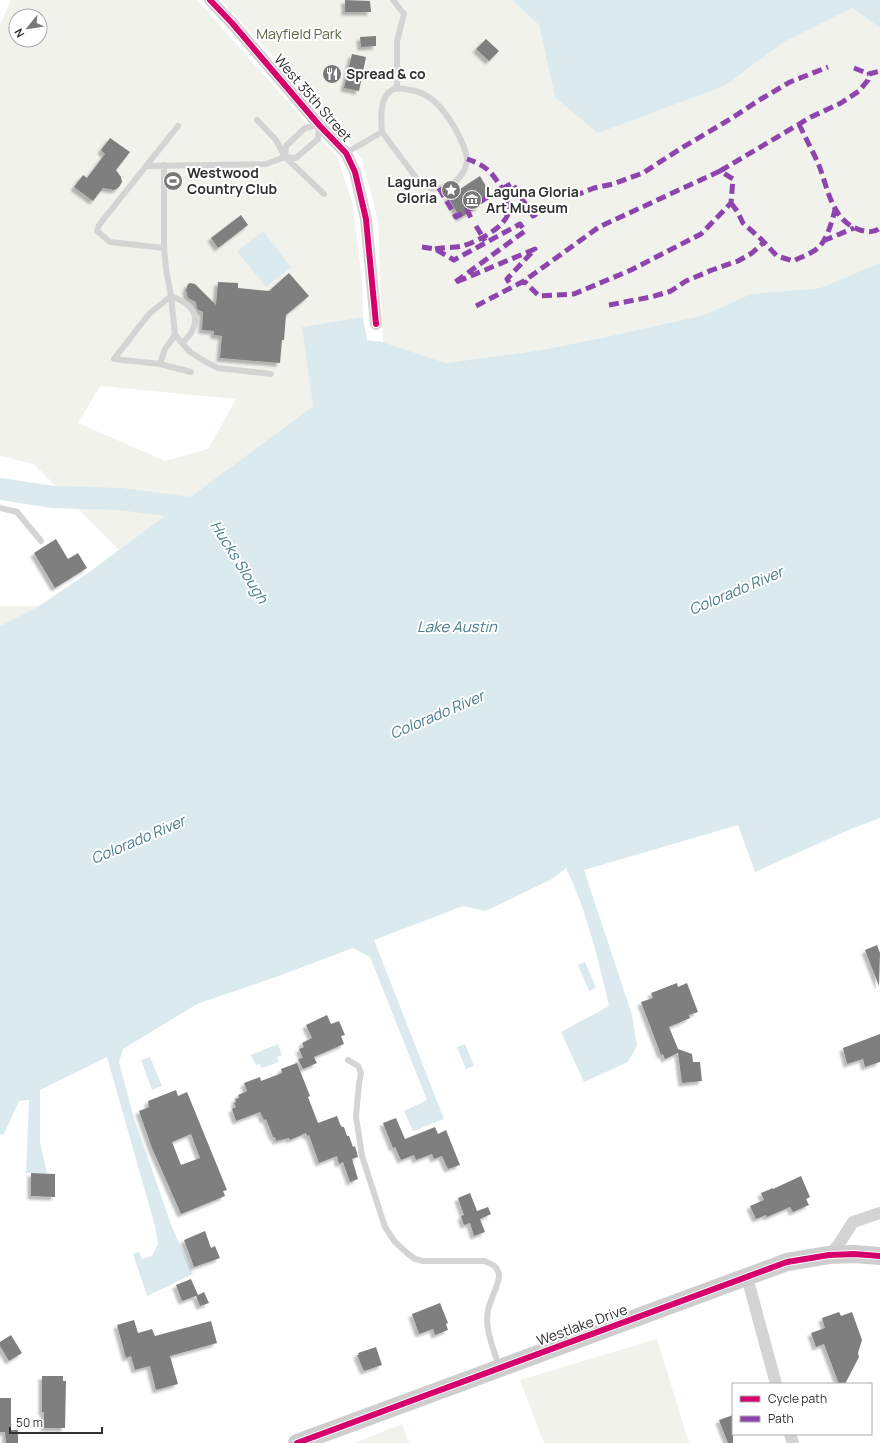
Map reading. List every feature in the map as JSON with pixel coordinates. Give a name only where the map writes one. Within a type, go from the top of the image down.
[{"type":"street","name":"West 35th Street","points":[[210,0],[232,23],[319,126],[346,153],[355,172],[366,219],[376,324]]},
{"type":"street","points":[[829,1255],[840,1244],[853,1222],[880,1213]]},
{"type":"street","name":"Westlake Drive","points":[[297,1443],[787,1262],[829,1255],[854,1254],[880,1256]]},
{"type":"street","points":[[747,1276],[776,1383]]},
{"type":"lane","points":[[392,0],[404,14],[397,41],[397,88]]},
{"type":"lane","points":[[397,88],[421,92],[433,100],[442,109],[453,126],[463,146],[467,159],[466,167],[458,180],[452,184],[439,188],[426,187],[414,176],[382,132],[380,118],[382,106],[386,96],[391,90],[397,88]]},
{"type":"lane","points":[[256,120],[276,140],[285,157],[324,194]]},
{"type":"lane","points":[[164,248],[110,242],[97,231],[99,225],[178,126]]},
{"type":"lane","points":[[146,166],[266,164],[285,157],[296,158],[318,139],[319,126],[305,128],[286,146],[285,157]]},
{"type":"lane","points":[[346,153],[382,132]]},
{"type":"lane","points":[[164,165],[164,248],[175,336],[190,352],[218,368],[271,374]]},
{"type":"lane","points":[[171,296],[184,301],[192,309],[195,321],[192,332],[182,343]]},
{"type":"lane","points":[[171,296],[149,314],[114,360],[160,364],[191,372]]},
{"type":"lane","points":[[160,364],[165,349],[175,336]]},
{"type":"lane","points":[[0,508],[17,512],[41,540]]},
{"type":"lane","points":[[348,1060],[358,1066],[361,1073],[356,1117],[362,1156],[385,1227],[395,1242],[415,1259],[423,1261],[484,1261],[497,1268],[499,1276],[487,1311],[488,1329],[499,1368]]},
{"type":"green space","name":"Westwood Country Club","points":[[11,0],[197,0],[337,157],[353,205],[362,280],[363,317],[303,327],[313,406],[119,550],[34,464],[0,456],[0,25]],"holes":[[[100,386],[236,399],[208,449],[165,461],[78,423]]]},
{"type":"green space","name":"Mayfield Park","points":[[221,0],[512,0],[539,25],[555,97],[726,85],[784,42],[852,8],[880,28],[880,263],[820,288],[751,294],[704,315],[542,350],[446,363],[383,342],[378,221],[362,159],[326,114]]},
{"type":"green space","points":[[0,606],[39,606],[0,626]]},
{"type":"green space","points":[[657,1339],[689,1443],[544,1443],[520,1380]]},
{"type":"green space","points":[[402,1424],[409,1443],[354,1443]]},
{"type":"water","points":[[512,0],[880,0],[880,28],[852,8],[784,42],[726,85],[598,133],[555,97],[539,25]]},
{"type":"water","points":[[263,231],[291,267],[266,287],[237,251]]},
{"type":"water","name":"Lake Austin","points":[[880,263],[880,818],[851,829],[755,872],[738,825],[584,870],[632,1015],[637,1046],[628,1062],[584,1082],[561,1032],[609,1006],[586,918],[566,868],[552,879],[486,911],[463,906],[374,940],[444,1119],[413,1131],[404,1111],[427,1100],[370,957],[353,948],[276,977],[197,1004],[123,1049],[119,1062],[133,1115],[172,1227],[193,1274],[147,1296],[133,1254],[139,1252],[142,1259],[152,1256],[158,1244],[155,1226],[107,1057],[40,1090],[40,1142],[47,1173],[26,1173],[29,1100],[19,1101],[4,1134],[0,1135],[0,626],[39,606],[88,573],[313,406],[302,327],[363,317],[367,340],[383,342],[446,363],[542,350],[704,315],[751,294],[820,288]]},
{"type":"water","points":[[585,962],[596,988],[589,991],[578,965]]},
{"type":"water","points":[[278,1044],[282,1055],[277,1057],[279,1062],[262,1068],[260,1064],[256,1065],[251,1055]]},
{"type":"water","points":[[465,1044],[474,1066],[466,1069],[457,1047]]},
{"type":"water","points":[[150,1057],[162,1086],[152,1090],[141,1060]]},
{"type":"building","points":[[345,0],[370,1],[371,12],[345,12]]},
{"type":"building","points":[[376,36],[376,46],[361,47],[360,37]]},
{"type":"building","points":[[486,39],[499,51],[489,61],[476,49]]},
{"type":"building","points":[[352,54],[366,57],[359,91],[344,88]]},
{"type":"building","points":[[110,138],[130,152],[116,170],[121,177],[122,182],[115,190],[103,188],[93,201],[74,187],[83,175],[87,178],[105,154],[101,150]]},
{"type":"building","points":[[480,176],[490,193],[477,201],[480,206],[460,218],[448,197]]},
{"type":"building","points":[[241,215],[248,225],[218,248],[211,238]]},
{"type":"building","points":[[289,273],[309,296],[286,315],[280,363],[220,358],[222,336],[214,335],[214,331],[202,330],[203,312],[197,309],[196,302],[188,298],[186,290],[188,284],[195,284],[216,305],[218,282],[238,283],[238,288],[269,291]]},
{"type":"building","points":[[56,539],[68,559],[78,553],[87,568],[55,588],[34,553]]},
{"type":"building","points":[[877,945],[880,953],[879,986],[865,950]]},
{"type":"building","points":[[677,983],[678,987],[687,983],[698,1012],[689,1015],[690,1018],[669,1027],[678,1049],[692,1054],[693,1062],[700,1062],[702,1081],[682,1083],[678,1053],[665,1059],[663,1054],[661,1055],[641,1002],[653,998],[651,993]]},
{"type":"building","points":[[327,1015],[331,1024],[339,1021],[345,1035],[341,1036],[344,1044],[314,1057],[317,1063],[303,1069],[298,1059],[303,1058],[299,1049],[304,1047],[302,1043],[312,1038],[306,1025]]},
{"type":"building","points":[[880,1034],[880,1062],[865,1067],[863,1059],[847,1064],[843,1048]]},
{"type":"building","points":[[297,1063],[310,1096],[308,1097],[318,1123],[337,1116],[340,1124],[344,1127],[347,1136],[349,1136],[353,1147],[355,1146],[358,1157],[352,1159],[358,1179],[350,1182],[343,1162],[339,1164],[337,1156],[319,1163],[309,1135],[307,1136],[306,1133],[290,1140],[289,1138],[276,1141],[266,1119],[264,1120],[260,1112],[236,1121],[232,1109],[236,1107],[234,1103],[236,1102],[235,1099],[239,1098],[238,1095],[247,1091],[244,1083],[260,1077],[261,1081],[282,1073],[281,1069]]},
{"type":"building","points":[[176,1090],[178,1096],[187,1092],[227,1190],[223,1191],[225,1196],[181,1214],[152,1148],[139,1111],[149,1107],[148,1101]],"holes":[[[191,1134],[200,1158],[181,1165],[172,1142]]]},
{"type":"building","points":[[396,1118],[405,1139],[435,1127],[438,1134],[446,1130],[460,1165],[448,1169],[442,1156],[434,1159],[432,1154],[416,1160],[414,1155],[401,1160],[395,1147],[393,1148],[383,1123]]},
{"type":"building","points":[[31,1173],[55,1174],[55,1197],[31,1196]]},
{"type":"building","points":[[801,1176],[810,1197],[806,1199],[809,1205],[793,1212],[790,1207],[767,1217],[766,1215],[756,1219],[750,1206],[764,1200],[761,1193]]},
{"type":"building","points":[[470,1193],[477,1211],[488,1207],[491,1214],[480,1219],[485,1232],[474,1236],[470,1223],[464,1225],[461,1216],[464,1215],[458,1198]]},
{"type":"building","points":[[205,1231],[211,1248],[215,1246],[220,1258],[194,1267],[184,1240]]},
{"type":"building","points":[[191,1279],[198,1295],[204,1292],[209,1303],[200,1306],[196,1296],[182,1301],[176,1285]]},
{"type":"building","points":[[440,1303],[448,1323],[446,1324],[448,1330],[435,1335],[433,1329],[419,1334],[412,1314]]},
{"type":"building","points":[[839,1312],[841,1316],[852,1312],[862,1340],[858,1353],[859,1357],[846,1383],[839,1383],[824,1344],[816,1347],[811,1333],[825,1328],[822,1318]]},
{"type":"building","points":[[134,1320],[138,1333],[152,1329],[155,1336],[211,1321],[217,1343],[170,1356],[178,1384],[156,1390],[150,1366],[135,1370],[131,1356],[126,1358],[117,1325]]},
{"type":"building","points":[[11,1335],[22,1353],[9,1361],[0,1346],[0,1342]]},
{"type":"building","points":[[376,1347],[382,1365],[364,1371],[357,1355],[359,1355],[358,1353]]},
{"type":"building","points":[[42,1376],[63,1376],[63,1381],[66,1381],[65,1428],[44,1428],[44,1412],[42,1412]]},
{"type":"building","points":[[0,1398],[11,1398],[11,1430],[18,1430],[18,1443],[6,1443],[5,1432],[0,1432]]},
{"type":"building","points":[[732,1415],[733,1443],[728,1443],[719,1420]]},
{"type":"waterway","name":"Hucks Slough","points":[[0,489],[53,497],[120,499],[198,509],[206,513]]},
{"type":"marked path","points":[[574,196],[594,188],[613,184],[643,173],[790,82],[828,67]]},
{"type":"marked path","points":[[854,68],[869,74]]},
{"type":"marked path","points":[[720,171],[811,117],[841,103],[859,91],[868,80],[869,74],[880,71]]},
{"type":"marked path","points":[[799,124],[818,163],[832,202],[843,219],[850,226],[863,231],[868,232],[878,230],[880,228]]},
{"type":"marked path","points":[[435,249],[463,246],[476,241],[498,228],[507,216],[509,204],[497,181],[483,166],[467,159]]},
{"type":"marked path","points":[[476,306],[524,281],[599,227],[720,171],[733,179],[731,203],[701,234],[631,270],[574,294],[539,296],[524,281]]},
{"type":"marked path","points":[[502,189],[512,183],[533,216],[554,204]]},
{"type":"marked path","points":[[439,188],[456,217],[467,210],[471,218]]},
{"type":"marked path","points":[[467,210],[491,195]]},
{"type":"marked path","points":[[731,203],[743,223],[777,256],[793,261],[812,252],[821,245],[829,230],[835,210]]},
{"type":"marked path","points":[[422,247],[435,249],[454,260],[520,224],[525,231],[454,283],[535,249],[507,279],[512,287]]},
{"type":"marked path","points":[[476,226],[485,241]]},
{"type":"marked path","points":[[823,241],[854,228]]},
{"type":"marked path","points":[[609,305],[651,297],[671,291],[686,281],[738,261],[752,253],[764,242]]},
{"type":"cycle path","points":[[210,0],[232,23],[319,125],[346,153],[355,172],[366,219],[376,324]]},
{"type":"cycle path","points":[[297,1443],[787,1262],[829,1255],[854,1254],[880,1256]]},
{"type":"place","name":"Spread & co","points":[[332,74]]},
{"type":"place","name":"Westwood Country Club","points":[[173,181]]},
{"type":"place","name":"Laguna Gloria","points":[[451,190]]},
{"type":"place","name":"Laguna Gloria Art Museum","points":[[472,200]]},
{"type":"water label","name":"Colorado River","points":[[736,591]]},
{"type":"water label","name":"Colorado River","points":[[437,715]]},
{"type":"water label","name":"Colorado River","points":[[138,840]]}]
